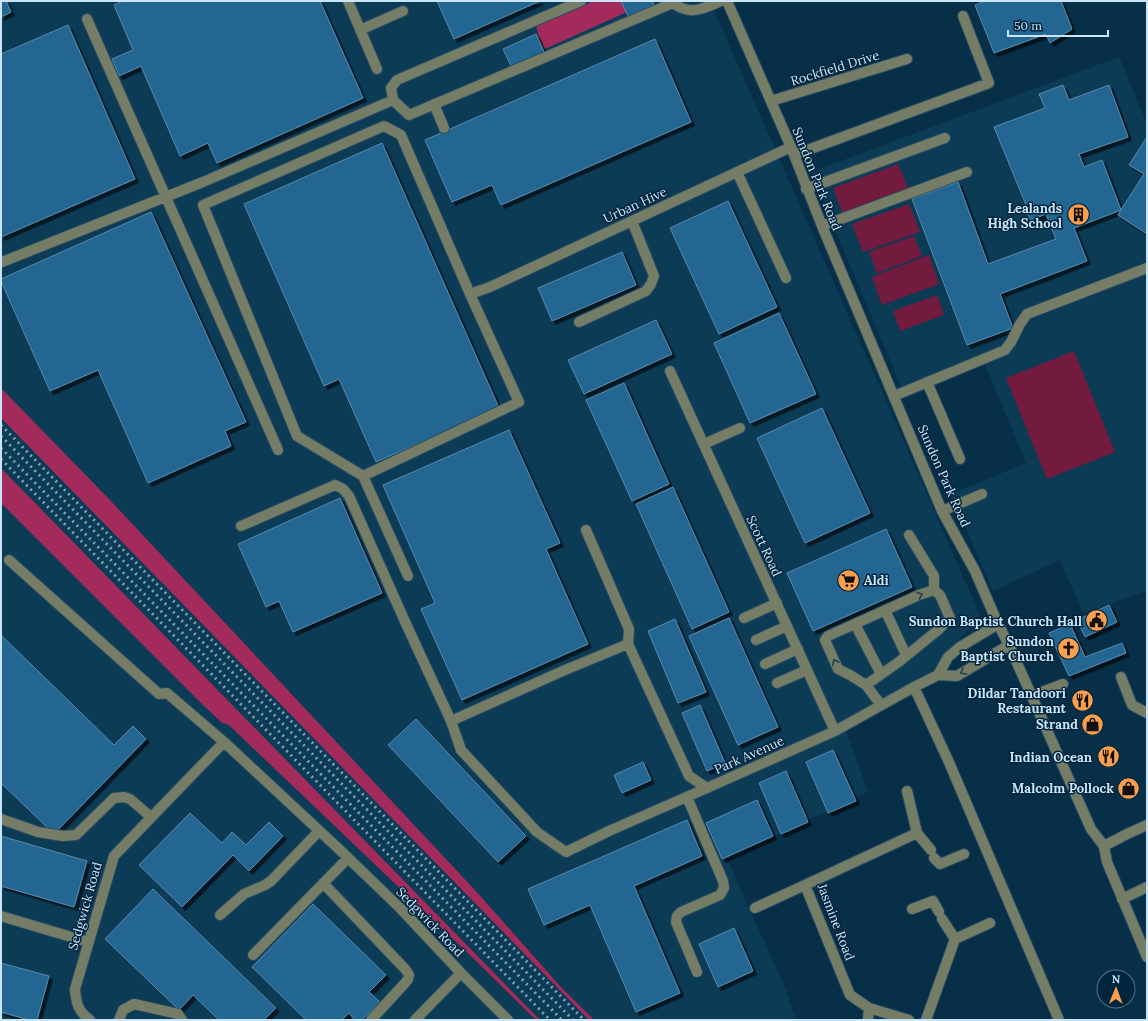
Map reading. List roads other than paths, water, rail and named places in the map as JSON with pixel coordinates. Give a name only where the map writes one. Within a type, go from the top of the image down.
[{"type":"street","points":[[348,1],[377,69]]},
{"type":"street","points":[[581,1],[397,80],[391,88],[393,100],[409,115],[672,2],[682,9],[694,10],[721,1]]},
{"type":"street","name":"Sundon Park Road","points":[[727,1],[793,151],[806,189],[942,511],[976,571],[998,624],[1009,645],[1091,829],[1104,846],[1108,862],[1147,957]]},
{"type":"street","points":[[360,30],[404,11]]},
{"type":"street","name":"Urban Hive","points":[[470,294],[490,287],[737,172],[989,83],[963,16]]},
{"type":"street","points":[[87,19],[278,450]]},
{"type":"street","name":"Rockfield Drive","points":[[771,101],[907,59]]},
{"type":"street","points":[[2,262],[204,182],[393,100]]},
{"type":"street","points":[[434,104],[444,128]]},
{"type":"street","points":[[363,476],[519,402],[401,135],[384,126],[203,205],[296,436],[363,476],[408,576]]},
{"type":"street","points":[[806,189],[945,138]]},
{"type":"street","points":[[737,172],[786,278]]},
{"type":"street","points":[[822,226],[967,172]]},
{"type":"street","points":[[579,322],[646,291],[651,284],[654,276],[632,221]]},
{"type":"street","points":[[894,396],[1005,350],[1027,314],[1147,268]]},
{"type":"street","name":"Scott Road","points":[[670,371],[835,731]]},
{"type":"street","points":[[928,382],[960,459]]},
{"type":"street","points":[[704,444],[740,428]]},
{"type":"street","points":[[241,526],[335,485],[343,489],[349,496],[451,721],[564,670],[628,644]]},
{"type":"street","points":[[942,511],[982,494]]},
{"type":"street","points":[[586,530],[629,629],[628,644],[688,776],[707,788]]},
{"type":"street","points":[[909,535],[934,576],[934,590]]},
{"type":"street","name":"Sedgwick Road","points":[[8,560],[159,694],[167,693],[224,742],[405,913],[460,973],[508,1020]]},
{"type":"street","points":[[881,706],[866,685],[850,674],[838,669],[825,640],[828,636],[919,595],[934,590]]},
{"type":"street","points":[[866,685],[938,630],[950,618],[940,594],[934,590]]},
{"type":"street","points":[[744,618],[777,603]]},
{"type":"street","points":[[885,610],[906,655]]},
{"type":"street","points":[[855,624],[881,674]]},
{"type":"street","points":[[938,675],[948,657],[960,647],[998,624]]},
{"type":"street","points":[[756,640],[787,626]]},
{"type":"street","name":"Park Avenue","points":[[451,721],[461,750],[537,832],[566,852],[609,831],[835,731],[938,675],[956,676],[1009,645]]},
{"type":"street","points":[[766,664],[798,649]]},
{"type":"street","points":[[777,684],[807,670]]},
{"type":"street","points":[[1121,677],[1132,705],[1147,713]]},
{"type":"street","points":[[1031,696],[1063,684]]},
{"type":"street","points":[[914,687],[948,760],[1059,1020]]},
{"type":"street","name":"Sedgwick Road","points":[[90,1020],[85,1017],[77,1004],[75,989],[114,856],[224,742]]},
{"type":"street","points":[[907,791],[917,833],[940,864],[964,854]]},
{"type":"street","points":[[1,819],[38,832],[63,836],[76,835],[114,798],[124,797],[130,798],[151,817]]},
{"type":"street","points":[[687,797],[723,881],[724,888],[720,895],[681,912],[677,916],[676,922],[697,972]]},
{"type":"street","points":[[1104,846],[1147,825]]},
{"type":"street","points":[[220,915],[244,894],[271,881],[319,831]]},
{"type":"street","name":"Jasmine Road","points":[[909,1020],[869,1008],[850,995],[805,885],[917,833]]},
{"type":"street","points":[[253,955],[348,858]]},
{"type":"street","points":[[323,884],[409,974],[406,982],[371,1020]]},
{"type":"street","points":[[756,908],[805,885]]},
{"type":"street","points":[[1122,898],[1147,887]]},
{"type":"street","points":[[912,909],[933,901],[955,939]]},
{"type":"street","points":[[1,916],[88,942]]},
{"type":"street","points":[[926,1020],[955,939],[990,923]]},
{"type":"street","name":"Sedgwick Road","points":[[414,1020],[460,973]]},
{"type":"street","points":[[119,1020],[122,1010],[134,1004],[178,1014],[182,1020]]},
{"type":"street","points":[[868,1020],[869,1008]]},
{"type":"railway","points":[[1,425],[584,1020]]},
{"type":"railway","points":[[1,436],[573,1020]]},
{"type":"railway","points":[[1,448],[562,1020]]},
{"type":"railway","points":[[1,459],[550,1020]]},
{"type":"place","name":"Lealands High School","points":[[1078,215]]},
{"type":"place","name":"Aldi","points":[[849,580]]},
{"type":"place","name":"Sundon Baptist Church Hall","points":[[1097,621]]},
{"type":"place","name":"Sundon Baptist Church","points":[[1069,648]]},
{"type":"place","name":"Dildar Tandoori Restaurant","points":[[1082,700]]},
{"type":"place","name":"Strand","points":[[1093,724]]},
{"type":"place","name":"Indian Ocean","points":[[1108,757]]},
{"type":"place","name":"Malcolm Pollock","points":[[1129,788]]}]
